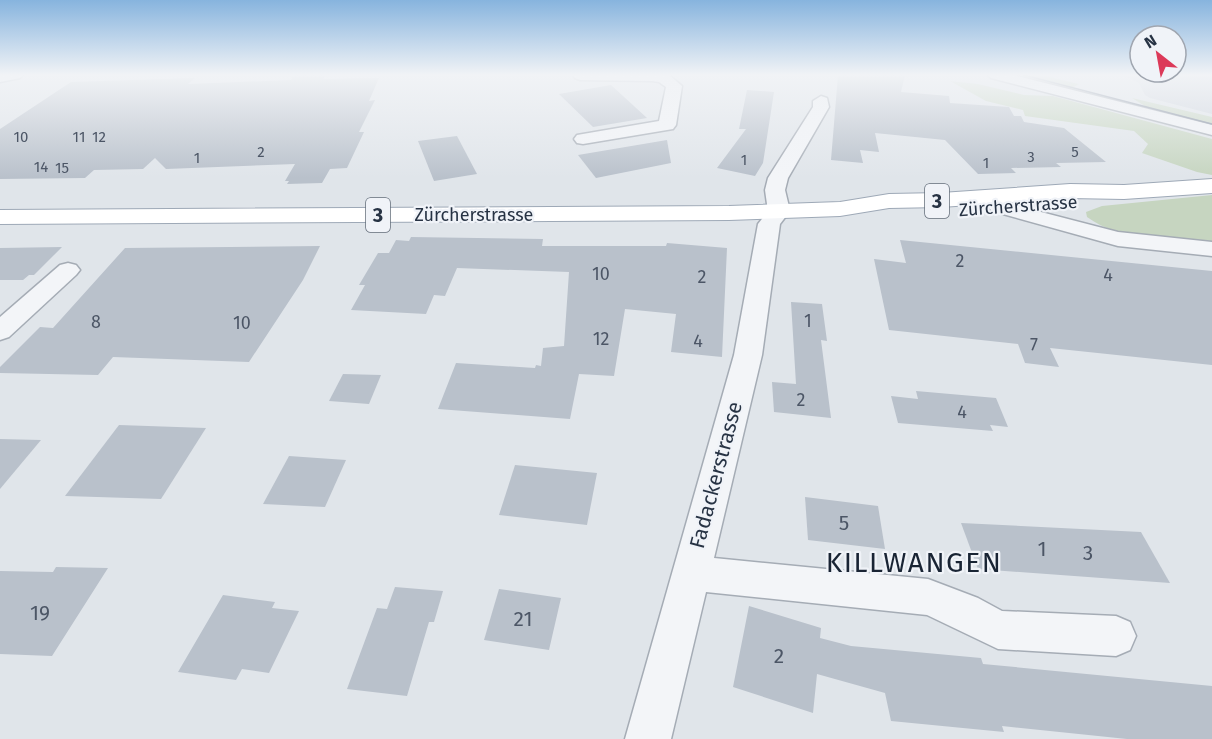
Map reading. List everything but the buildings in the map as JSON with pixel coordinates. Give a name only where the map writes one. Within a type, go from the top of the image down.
[{"type":"main road","name":"Zürcherstrasse","points":[[0,217],[779,211],[840,209],[889,201],[1124,192],[1212,186]]},
{"type":"main road","name":"Zürcherstrasse","points":[[840,209],[889,214],[1085,202],[1124,192]]},
{"type":"street","points":[[583,139],[667,125],[670,109]]},
{"type":"street","points":[[779,211],[775,190],[778,178],[819,109]]},
{"type":"street","points":[[1131,109],[1212,130]]},
{"type":"street","points":[[1035,194],[1064,203],[1093,226],[1116,237]]},
{"type":"street","points":[[999,207],[1129,241],[1212,249]]},
{"type":"street","name":"Fadackerstrasse","points":[[648,739],[748,355],[769,224],[779,211]]},
{"type":"street","points":[[0,331],[68,270]]},
{"type":"street","points":[[690,573],[928,597],[964,611],[998,630],[1116,636]]},
{"type":"shaded area","points":[[1195,109],[1212,109],[1212,114]]},
{"type":"green space","points":[[1021,109],[1103,109],[1212,139],[1212,175],[1142,153],[1148,144],[1134,131],[1025,116]]},
{"type":"green space","points":[[1151,109],[1180,109],[1212,117],[1212,127]]},
{"type":"green space","points":[[1212,195],[1212,243],[1131,235],[1100,225],[1087,217],[1086,212],[1102,206]]},
{"type":"tram line","points":[[1156,109],[1212,124]]},
{"type":"district","name":"KILLWANGEN","points":[[914,562]]}]
